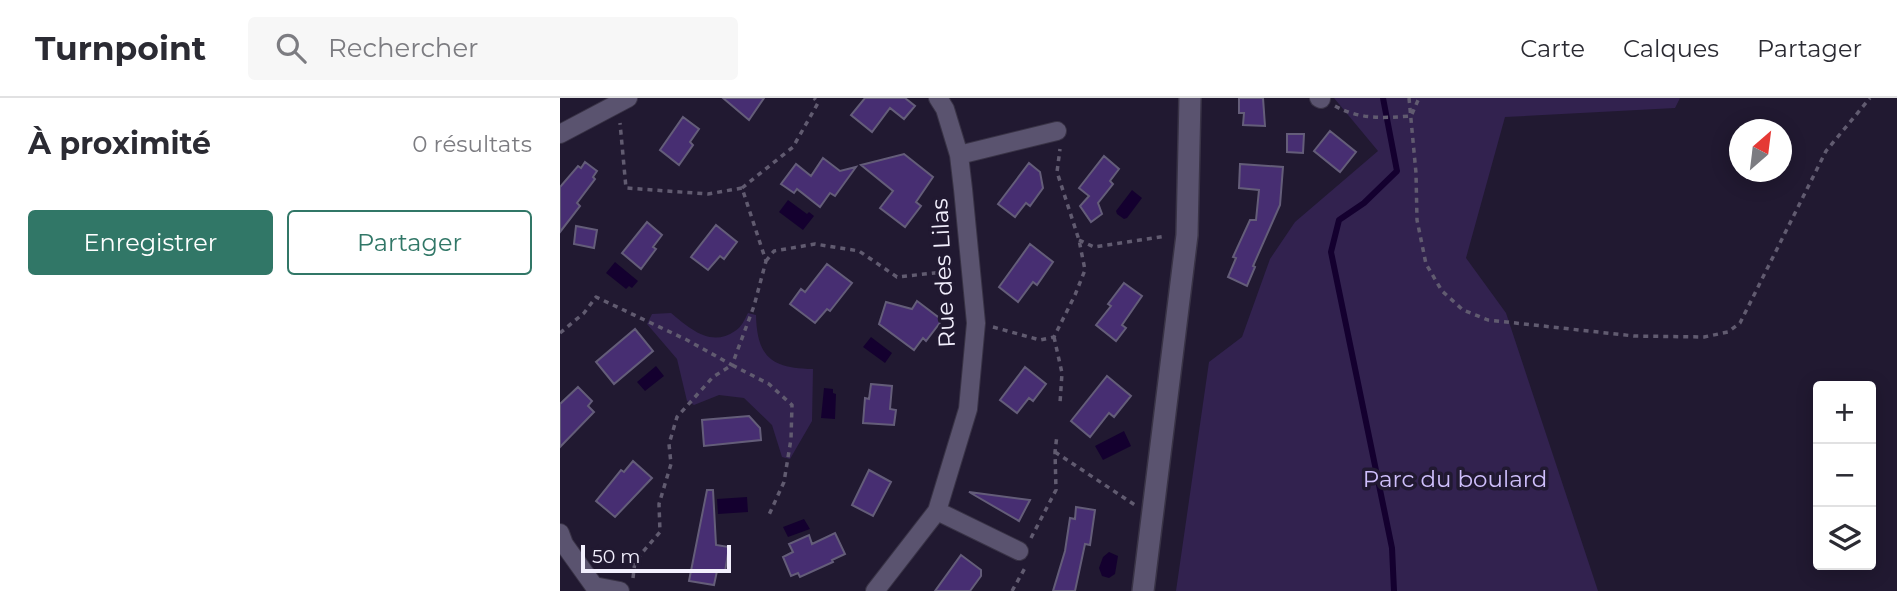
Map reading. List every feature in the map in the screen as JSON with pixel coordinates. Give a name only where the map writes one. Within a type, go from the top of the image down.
[{"type":"main road","points":[[1143,591],[1187,235],[1190,98]]},
{"type":"street","name":"Rue des Lilas","points":[[875,591],[937,511],[968,409],[976,323],[971,269],[959,155],[945,109],[938,98]]},
{"type":"street","points":[[560,134],[623,100]]},
{"type":"street","points":[[959,155],[1057,131]]},
{"type":"street","points":[[937,511],[1019,551]]},
{"type":"street","points":[[560,533],[591,588],[623,587]]},
{"type":"path","points":[[623,100],[626,188],[708,194],[742,188],[793,147],[818,103],[814,98]]},
{"type":"path","points":[[1320,98],[1363,117],[1380,119],[1411,116]]},
{"type":"path","points":[[1409,98],[1417,220],[1426,264],[1441,291],[1462,310],[1488,320],[1634,335],[1704,338],[1728,332],[1740,323],[1826,151],[1870,98]]},
{"type":"path","points":[[1411,116],[1419,98]]},
{"type":"path","points":[[1057,131],[1061,139],[1057,172],[1079,240],[1085,270],[1054,337],[1062,373],[1060,403]]},
{"type":"path","points":[[742,188],[766,261]]},
{"type":"path","points":[[1079,240],[1094,247],[1187,235]]},
{"type":"path","points":[[623,587],[635,561],[660,532],[659,504],[671,464],[669,444],[677,417],[713,377],[732,365],[754,306],[766,261],[774,251],[815,244],[859,251],[897,277],[971,269]]},
{"type":"path","points":[[560,333],[584,313],[596,297],[687,340],[769,384],[792,405],[791,439],[784,482],[768,517]]},
{"type":"path","points":[[976,323],[1040,340],[1054,337]]},
{"type":"path","points":[[1012,591],[1025,568],[1019,551],[1035,534],[1056,490],[1057,435]]},
{"type":"path","points":[[1055,452],[1124,500],[1153,514]]},
{"type":"green space","name":"Parc du boulard","points":[[1334,98],[1680,98],[1675,108],[1505,117],[1466,258],[1506,313],[1598,591],[1176,591],[1209,362],[1242,337],[1270,259],[1295,222],[1378,151]]},
{"type":"green space","points":[[671,313],[685,325],[709,337],[726,336],[737,330],[748,313],[756,315],[759,341],[769,357],[787,366],[813,369],[812,421],[790,459],[782,457],[772,425],[744,398],[719,395],[694,405],[687,401],[677,359],[647,324],[652,314]]},
{"type":"shaded area","points":[[1132,190],[1142,198],[1124,219],[1116,211]]},
{"type":"shaded area","points":[[788,200],[814,216],[803,230],[779,212]]},
{"type":"shaded area","points":[[615,262],[638,281],[632,288],[629,286],[626,289],[606,273]]},
{"type":"shaded area","points":[[871,337],[892,353],[885,363],[863,347]]},
{"type":"shaded area","points":[[656,366],[664,376],[645,391],[637,382]]},
{"type":"shaded area","points":[[824,388],[833,389],[836,394],[835,419],[821,418]]},
{"type":"shaded area","points":[[1124,431],[1131,446],[1103,460],[1095,446]]},
{"type":"shaded area","points":[[747,497],[748,512],[718,514],[717,499]]},
{"type":"shaded area","points":[[804,519],[810,529],[788,537],[783,527]]},
{"type":"shaded area","points":[[1109,552],[1118,556],[1115,574],[1109,578],[1102,576],[1099,568],[1103,557]]},
{"type":"building","points":[[723,98],[764,98],[749,120]]},
{"type":"building","points":[[865,98],[905,98],[915,106],[904,119],[890,108],[872,132],[851,115]]},
{"type":"building","points":[[1239,98],[1263,98],[1265,126],[1243,125],[1244,113],[1239,113]]},
{"type":"building","points":[[683,117],[699,129],[690,142],[693,145],[679,165],[660,150]]},
{"type":"building","points":[[1330,131],[1356,152],[1340,172],[1314,151]]},
{"type":"building","points":[[1287,134],[1304,134],[1303,153],[1287,152]]},
{"type":"building","points":[[904,154],[933,177],[916,202],[921,206],[905,227],[880,208],[893,191],[861,165]]},
{"type":"building","points":[[1104,156],[1119,169],[1110,181],[1113,184],[1098,203],[1102,214],[1091,222],[1080,206],[1089,196],[1079,188]]},
{"type":"building","points":[[823,158],[840,171],[856,167],[835,196],[830,193],[820,207],[797,189],[794,193],[781,184],[796,164],[811,176]]},
{"type":"building","points":[[585,162],[597,171],[593,177],[595,179],[577,203],[580,206],[560,232],[560,187],[578,166],[581,168]]},
{"type":"building","points":[[1029,163],[1040,172],[1043,188],[1030,206],[1026,203],[1015,217],[998,204]]},
{"type":"building","points":[[1240,164],[1283,167],[1280,205],[1247,286],[1228,277],[1236,258],[1233,257],[1250,220],[1256,220],[1259,190],[1239,188]]},
{"type":"building","points":[[647,222],[662,235],[653,247],[656,249],[641,269],[622,253]]},
{"type":"building","points":[[716,225],[737,242],[724,259],[720,256],[708,270],[691,257]]},
{"type":"building","points":[[576,226],[597,230],[594,248],[574,244]]},
{"type":"building","points":[[1030,244],[1053,262],[1037,285],[1033,282],[1018,302],[999,287]]},
{"type":"building","points":[[827,264],[852,283],[830,311],[827,309],[815,323],[790,304],[801,289],[805,292]]},
{"type":"building","points":[[1124,283],[1142,296],[1122,325],[1126,328],[1116,341],[1096,325]]},
{"type":"building","points":[[917,301],[942,320],[926,341],[923,338],[914,350],[879,324],[886,302],[912,309]]},
{"type":"building","points":[[635,329],[653,351],[614,384],[596,362]]},
{"type":"building","points":[[1025,367],[1046,384],[1033,401],[1029,398],[1017,413],[1000,400]]},
{"type":"building","points":[[1107,376],[1131,396],[1114,417],[1109,413],[1090,437],[1071,421]]},
{"type":"building","points":[[871,384],[892,386],[890,409],[896,410],[894,425],[863,423],[865,398],[869,399]]},
{"type":"building","points":[[578,387],[592,401],[588,406],[594,412],[560,447],[560,404]]},
{"type":"building","points":[[749,416],[760,428],[761,440],[704,446],[702,420]]},
{"type":"building","points":[[633,461],[652,478],[615,517],[596,501],[621,470],[624,472]]},
{"type":"building","points":[[869,470],[891,482],[873,516],[852,505]]},
{"type":"building","points":[[707,490],[713,490],[716,545],[729,547],[725,572],[717,571],[714,585],[689,581]]},
{"type":"building","points":[[969,492],[1030,500],[1019,521]]},
{"type":"building","points":[[1076,507],[1095,510],[1090,545],[1085,544],[1075,591],[1053,591],[1065,551],[1070,518],[1075,519]]},
{"type":"building","points":[[835,533],[845,554],[800,577],[798,573],[791,576],[783,557],[793,552],[789,544],[809,535],[812,544]]},
{"type":"building","points":[[961,555],[981,570],[981,576],[970,591],[935,591]]},
{"type":"waterway","points":[[1383,98],[1397,171],[1364,203],[1339,220],[1331,252],[1392,548],[1394,591]]}]
